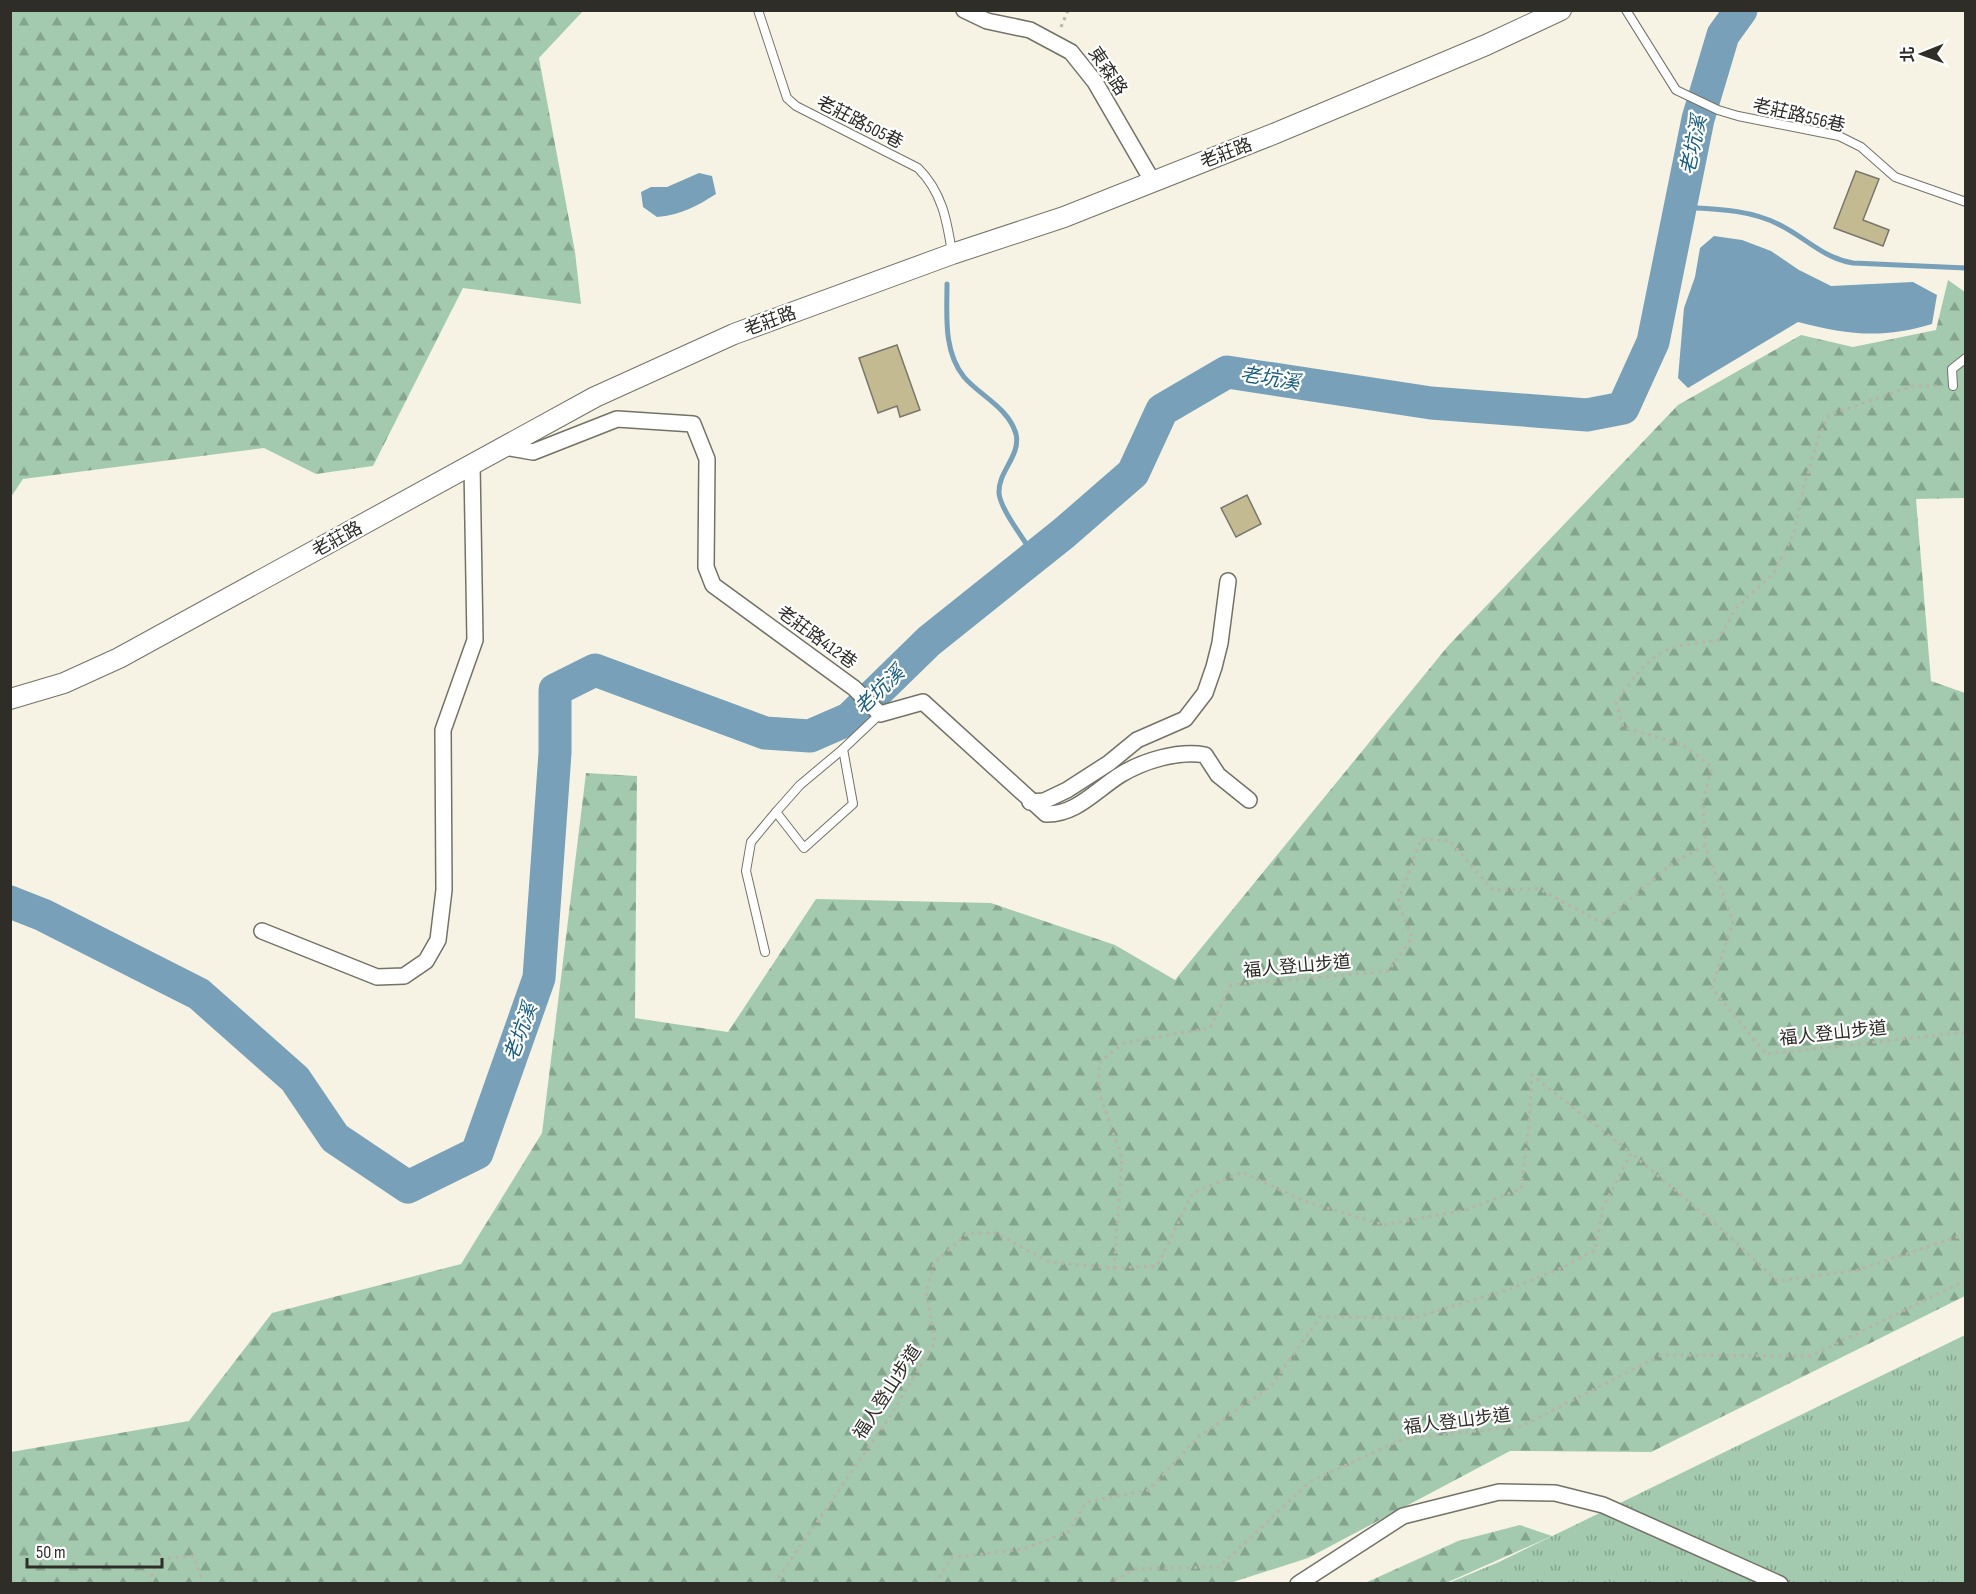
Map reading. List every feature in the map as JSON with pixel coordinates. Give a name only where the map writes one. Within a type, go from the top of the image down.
[{"type":"street","name":"東森路","points":[[964,10],[987,21],[1030,30],[1071,52],[1095,82],[1153,182]]},
{"type":"street","name":"老莊路","points":[[10,699],[64,683],[119,658],[595,397],[734,334],[952,254],[1064,217],[1486,45],[1561,10]]},
{"type":"street","name":"老莊路412巷","points":[[505,447],[533,452],[617,419],[693,424],[707,459],[706,567],[714,585],[854,688],[880,714]]},
{"type":"street","points":[[262,931],[376,977],[404,976],[426,961],[438,940],[444,890],[442,730],[475,640],[472,465]]},
{"type":"street","points":[[1030,802],[1044,801],[1066,790],[1109,762],[1137,740],[1172,726],[1190,713],[1205,693],[1214,667],[1220,643],[1228,581]]},
{"type":"street","points":[[880,714],[923,702],[1030,802],[1046,814],[1056,814],[1071,809],[1132,768],[1177,755],[1194,753],[1205,755],[1218,775],[1249,800]]},
{"type":"street","points":[[1298,1584],[1403,1516],[1499,1492],[1555,1493],[1603,1505],[1779,1584]]},
{"type":"lane","name":"老莊路505巷","points":[[758,10],[787,98],[796,106],[918,168],[932,182],[946,213],[952,254]]},
{"type":"lane","name":"老莊路556巷","points":[[1626,10],[1676,90],[1718,110],[1839,136],[1861,147],[1895,177],[1965,202]]},
{"type":"lane","points":[[1953,386],[1952,369],[1965,358]]},
{"type":"lane","points":[[765,952],[746,871],[751,842],[800,785],[880,714]]},
{"type":"lane","points":[[776,812],[804,848],[843,816],[853,804],[843,749]]},
{"type":"path","points":[[1705,846],[1703,800],[1712,767],[1683,745],[1623,728],[1616,702],[1645,663],[1681,643],[1717,641],[1737,607],[1774,573],[1794,533],[1804,486],[1818,439],[1829,415],[1913,386],[1953,386]]},
{"type":"path","name":"福人登山步道","points":[[774,1584],[891,1415],[935,1342],[926,1292],[934,1263],[968,1233],[996,1233],[1049,1262],[1114,1268],[1122,1159],[1099,1092],[1099,1063],[1123,1043],[1210,1028],[1231,986],[1388,971],[1412,938],[1398,902],[1421,839],[1450,841],[1493,890],[1539,889],[1602,923],[1674,862],[1705,846],[1733,921],[1712,988],[1766,1054],[1965,1032]]},
{"type":"path","points":[[1114,1268],[1157,1266],[1194,1193],[1242,1172],[1304,1201],[1384,1225],[1465,1210],[1521,1189],[1529,1126],[1532,1075],[1631,1152],[1726,1233],[1777,1281],[1858,1270],[1965,1234]]},
{"type":"path","points":[[935,1584],[951,1558],[1023,1549],[1068,1532],[1086,1502],[1149,1490],[1198,1437],[1270,1387],[1320,1317],[1414,1318],[1510,1290],[1559,1269],[1595,1250],[1603,1207],[1631,1152]]},
{"type":"path","name":"福人登山步道","points":[[1108,1584],[1135,1569],[1219,1567],[1311,1481],[1403,1439],[1522,1426],[1661,1354],[1811,1356],[1965,1280]]},
{"type":"path","points":[[149,1584],[157,1559],[192,1556],[204,1584]]},
{"type":"green space","points":[[11,10],[583,11],[539,58],[575,252],[581,304],[463,288],[373,466],[316,474],[264,448],[23,479],[11,497]]},
{"type":"green space","points":[[1948,280],[1965,292],[1965,498],[1916,499],[1931,681],[1965,693],[1965,1296],[1651,1452],[1510,1451],[1308,1558],[1230,1583],[11,1584],[11,1452],[189,1421],[272,1313],[461,1264],[542,1133],[586,773],[637,776],[635,1018],[728,1032],[816,899],[991,903],[1115,945],[1175,980],[1448,646],[1678,405],[1801,335],[1853,347],[1936,330]]},
{"type":"green space","points":[[1965,1335],[1965,1583],[1446,1584],[1499,1562]]},
{"type":"green space","points":[[1520,1525],[1552,1536],[1446,1583],[1365,1583],[1458,1541]]},
{"type":"water","points":[[699,173],[712,176],[716,194],[688,209],[666,216],[657,217],[643,207],[641,192],[651,187],[667,187]]},
{"type":"water","points":[[1714,236],[1742,240],[1771,251],[1799,270],[1831,286],[1913,282],[1937,295],[1932,324],[1897,332],[1865,334],[1798,322],[1688,388],[1678,378],[1684,308],[1695,277],[1700,248]]},
{"type":"building","points":[[1856,171],[1879,179],[1863,220],[1889,230],[1883,246],[1834,228]]},
{"type":"building","points":[[897,345],[920,410],[900,417],[897,406],[878,413],[859,358]]},
{"type":"building","points":[[1247,495],[1261,524],[1236,537],[1221,508]]},
{"type":"waterway","name":"老坑溪","points":[[10,902],[43,915],[199,994],[295,1079],[335,1138],[408,1187],[477,1153],[539,978],[555,753],[555,690],[595,670],[765,733],[810,736],[849,719],[929,641],[1064,533],[1133,473],[1162,410],[1227,372],[1431,403],[1587,415],[1623,408],[1653,342],[1698,119],[1723,35],[1741,10]]},
{"type":"waterway","points":[[1680,207],[1731,211],[1756,216],[1780,225],[1833,257],[1853,263],[1966,268]]},
{"type":"waterway","points":[[947,284],[949,344],[957,367],[970,384],[1000,409],[1016,434],[1017,442],[1013,457],[1000,485],[1000,500],[1035,557]]}]
